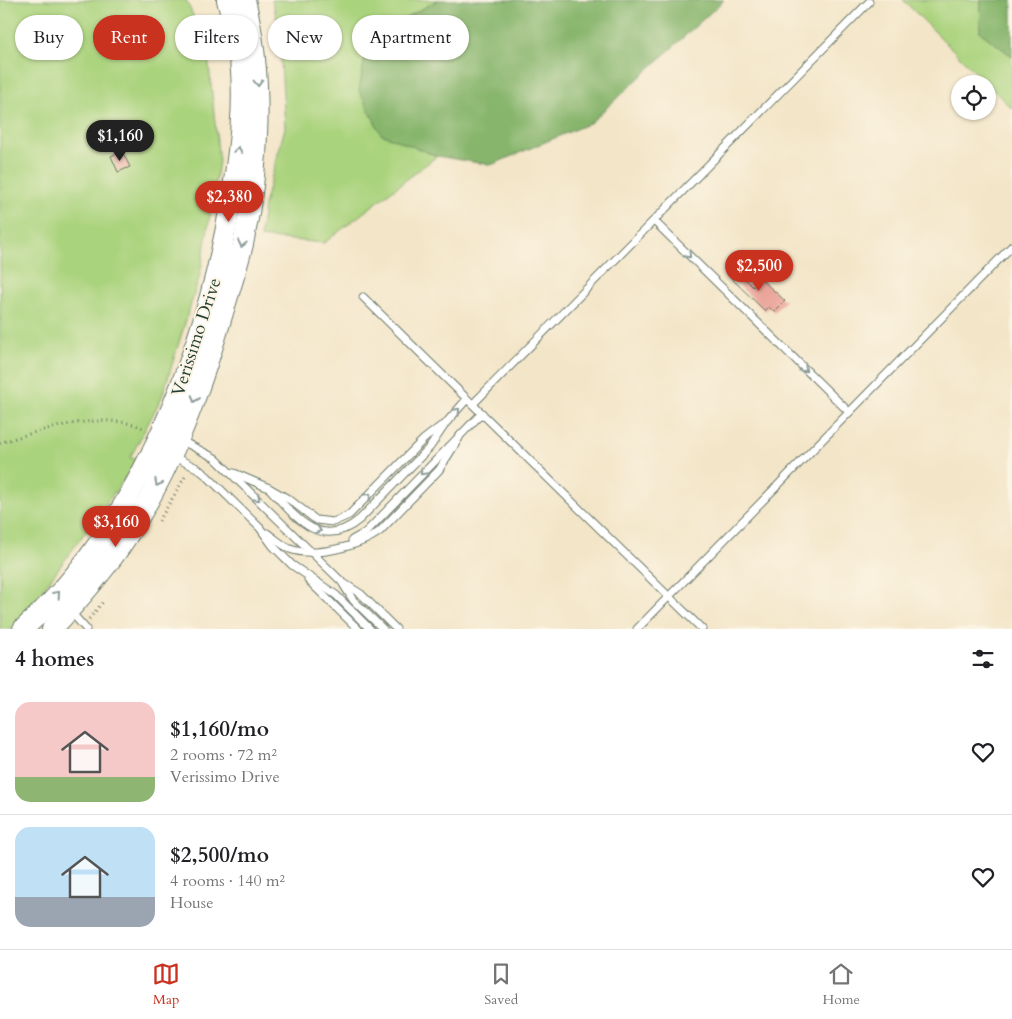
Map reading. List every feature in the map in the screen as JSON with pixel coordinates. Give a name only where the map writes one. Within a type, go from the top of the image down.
[{"type":"street","name":"Verissimo Drive","points":[[52,629],[93,583],[120,547],[159,481],[165,442],[214,286],[226,233],[241,126],[241,80],[237,42],[227,0]]},
{"type":"street","name":"Verissimo Drive","points":[[23,629],[49,603],[93,550],[165,442],[204,376],[243,244],[253,186],[258,82],[251,24],[245,0]]},
{"type":"lane","points":[[229,470],[269,488],[290,500],[316,520],[328,523],[349,515],[424,439],[470,402],[654,221],[869,2]]},
{"type":"lane","points":[[654,221],[849,412]]},
{"type":"lane","points":[[637,629],[1012,246]]},
{"type":"lane","points":[[363,297],[702,629]]},
{"type":"lane","points":[[260,528],[290,548],[311,551],[330,550],[370,538],[380,531],[439,470],[459,438],[482,414]]},
{"type":"lane","points":[[165,442],[208,452],[229,470],[342,582],[361,594],[396,629]]},
{"type":"lane","points":[[165,442],[207,476],[260,528],[292,565],[358,629]]},
{"type":"lane","points":[[292,565],[336,595],[370,629]]},
{"type":"lane","points":[[342,582],[353,600],[383,629]]},
{"type":"lane","points":[[70,610],[86,629]]},
{"type":"path","points":[[0,443],[47,428],[101,421],[135,424],[165,442]]},
{"type":"green space","points":[[0,0],[186,0],[193,15],[175,15],[175,60],[208,60],[219,161],[200,275],[162,397],[130,458],[139,459],[14,629],[0,629]]},
{"type":"green space","points":[[272,0],[438,0],[411,15],[352,15],[352,60],[371,60],[381,134],[437,156],[324,243],[260,237],[264,205],[285,128],[281,60],[342,60],[342,15],[276,15]]},
{"type":"green space","points":[[438,0],[724,0],[590,123],[491,165],[437,156],[381,134],[359,91],[364,60],[469,60],[469,15],[411,15]]},
{"type":"green space","points":[[903,0],[981,0],[980,32],[1012,56],[1012,109],[996,93],[996,75],[978,75]]},
{"type":"green space","points":[[981,0],[1012,0],[1012,56],[980,32]]},
{"type":"building","points":[[122,151],[130,167],[118,172],[111,156]]},
{"type":"building","points":[[734,268],[753,287],[761,279],[785,301],[774,312],[769,307],[765,311],[728,275]]}]
